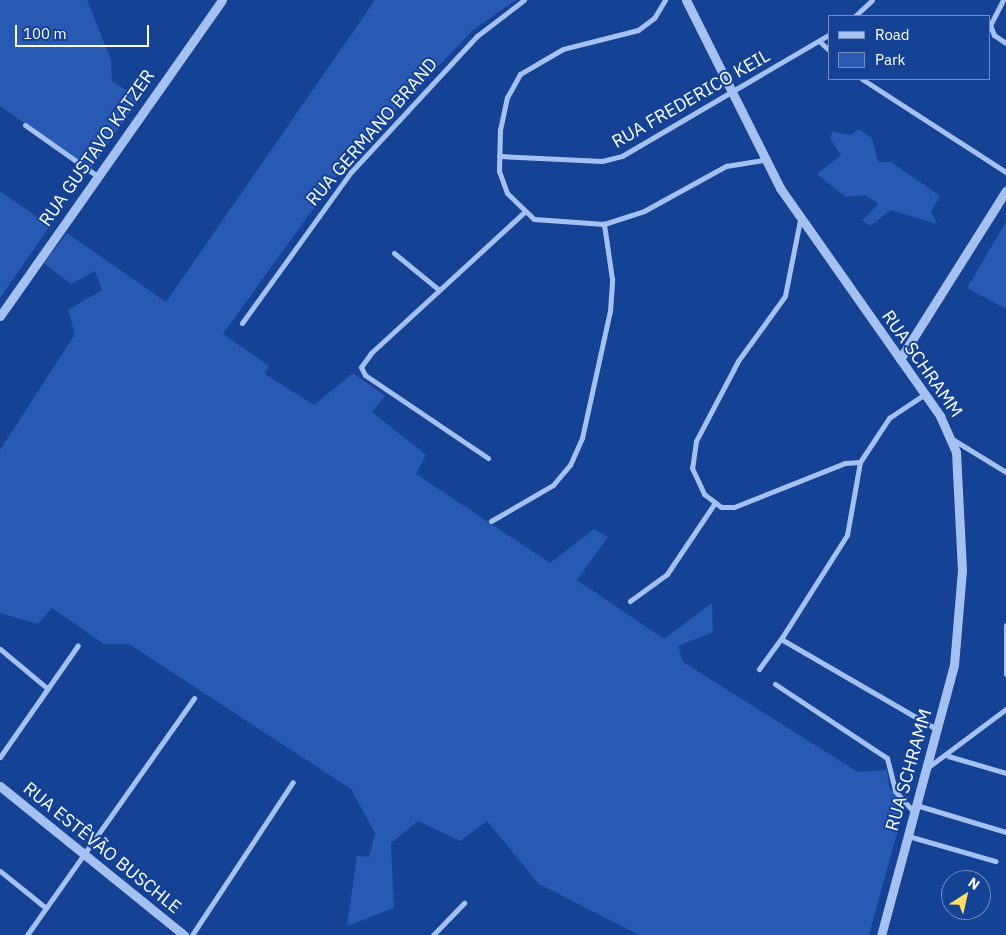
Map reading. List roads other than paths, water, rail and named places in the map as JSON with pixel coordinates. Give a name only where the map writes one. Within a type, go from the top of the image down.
[{"type":"street","name":"RUA GUSTAVO KATZER","points":[[0,316],[96,175],[222,0]]},
{"type":"street","name":"RUA GERMANO BRAND","points":[[242,323],[351,172],[477,36],[524,0]]},
{"type":"street","points":[[665,0],[654,18],[638,30],[563,49],[520,74],[504,105],[498,156],[502,185],[523,213],[555,223],[604,224],[644,211],[717,170],[764,160]]},
{"type":"street","name":"RUA SCHRAMM","points":[[686,0],[729,94],[764,160],[800,220],[925,394],[952,439],[959,478],[962,587],[954,665],[882,935]]},
{"type":"street","points":[[856,15],[872,0]]},
{"type":"street","points":[[1003,0],[991,31],[1006,43]]},
{"type":"street","name":"RUA FREDERICO KEIL","points":[[498,156],[612,160],[828,35]]},
{"type":"street","points":[[819,41],[828,49]]},
{"type":"street","points":[[864,80],[1006,172]]},
{"type":"street","points":[[25,125],[96,175]]},
{"type":"street","points":[[900,359],[1006,191]]},
{"type":"street","points":[[488,458],[362,372],[371,353],[438,289],[523,213]]},
{"type":"street","points":[[714,504],[694,474],[696,441],[738,361],[785,296],[800,220]]},
{"type":"street","points":[[491,521],[553,485],[570,465],[582,438],[610,311],[612,279],[604,224]]},
{"type":"street","points":[[394,253],[438,289]]},
{"type":"street","points":[[759,669],[781,639],[847,535],[860,462],[889,418],[925,394]]},
{"type":"street","points":[[952,439],[1006,472]]},
{"type":"street","points":[[714,504],[742,505],[836,466],[860,462]]},
{"type":"street","points":[[630,601],[667,574],[714,504]]},
{"type":"street","points":[[1006,625],[1006,674]]},
{"type":"street","points":[[781,639],[938,730]]},
{"type":"street","points":[[0,757],[78,645]]},
{"type":"street","points":[[0,649],[48,689]]},
{"type":"street","points":[[775,684],[887,758],[895,791],[915,808],[1006,832]]},
{"type":"street","points":[[27,935],[194,698]]},
{"type":"street","points":[[926,768],[948,756],[1006,709]]},
{"type":"street","points":[[948,756],[1006,772]]},
{"type":"street","points":[[192,935],[293,782]]},
{"type":"street","name":"RUA ESTÊVÃO BUSCHLE","points":[[0,786],[184,935]]},
{"type":"street","points":[[908,836],[995,861]]},
{"type":"street","points":[[0,871],[46,908]]},
{"type":"street","points":[[433,935],[464,903]]}]
